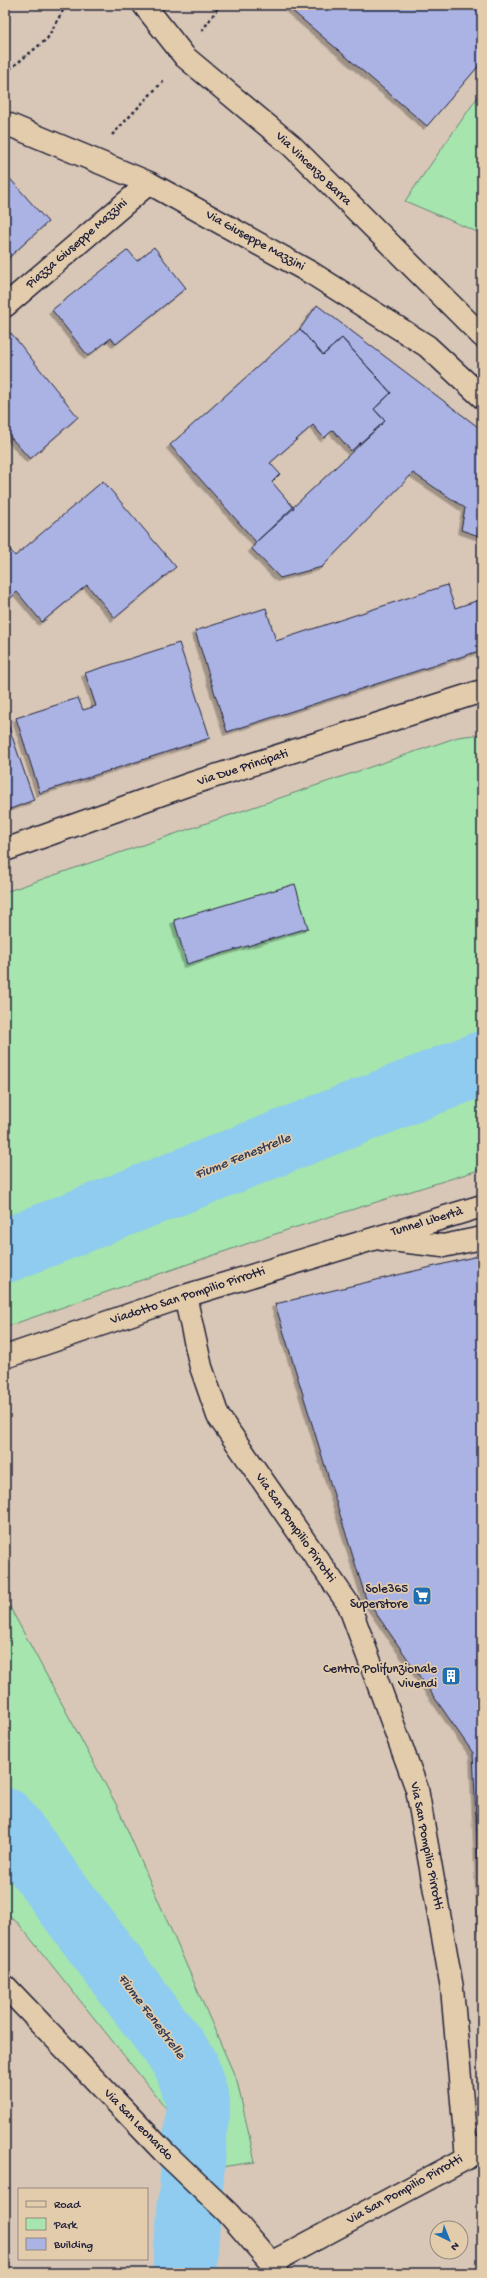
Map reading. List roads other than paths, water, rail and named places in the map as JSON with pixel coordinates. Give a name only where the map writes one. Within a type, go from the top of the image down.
[{"type":"street","name":"Via Vincenzo Barra","points":[[144,5],[185,57],[292,146],[482,336]]},
{"type":"street","name":"Via Giuseppe Mazzini","points":[[5,123],[149,183],[313,274],[427,346],[482,397]]},
{"type":"street","name":"Piazza Giuseppe Mazzini","points":[[5,306],[149,183]]},
{"type":"street","name":"Via Due Principati","points":[[5,850],[187,785],[482,691]]},
{"type":"street","name":"Tunnel Libertà","points":[[372,1238],[482,1206]]},
{"type":"street","points":[[372,1238],[443,1246],[482,1238]]},
{"type":"street","name":"Viadotto San Pompilio Pirrotti","points":[[5,1357],[185,1296],[372,1238]]},
{"type":"street","name":"Via San Pompilio Pirrotti","points":[[185,1296],[201,1367],[218,1416],[349,1605],[417,1788],[452,1988],[474,2152],[274,2268]]},
{"type":"street","name":"Via San Leonardo","points":[[5,1986],[163,2152],[228,2213],[274,2268]]},
{"type":"waterway","name":"Fiume Fenestrelle","points":[[5,1251],[482,1063]]},
{"type":"waterway","name":"Fiume Fenestrelle","points":[[5,1820],[186,2064],[198,2102],[184,2273]]},
{"type":"place","name":"Sole365 Superstore","points":[[422,1596]]},
{"type":"place","name":"Centro Polifunzionale Vivendi","points":[[451,1676]]}]
